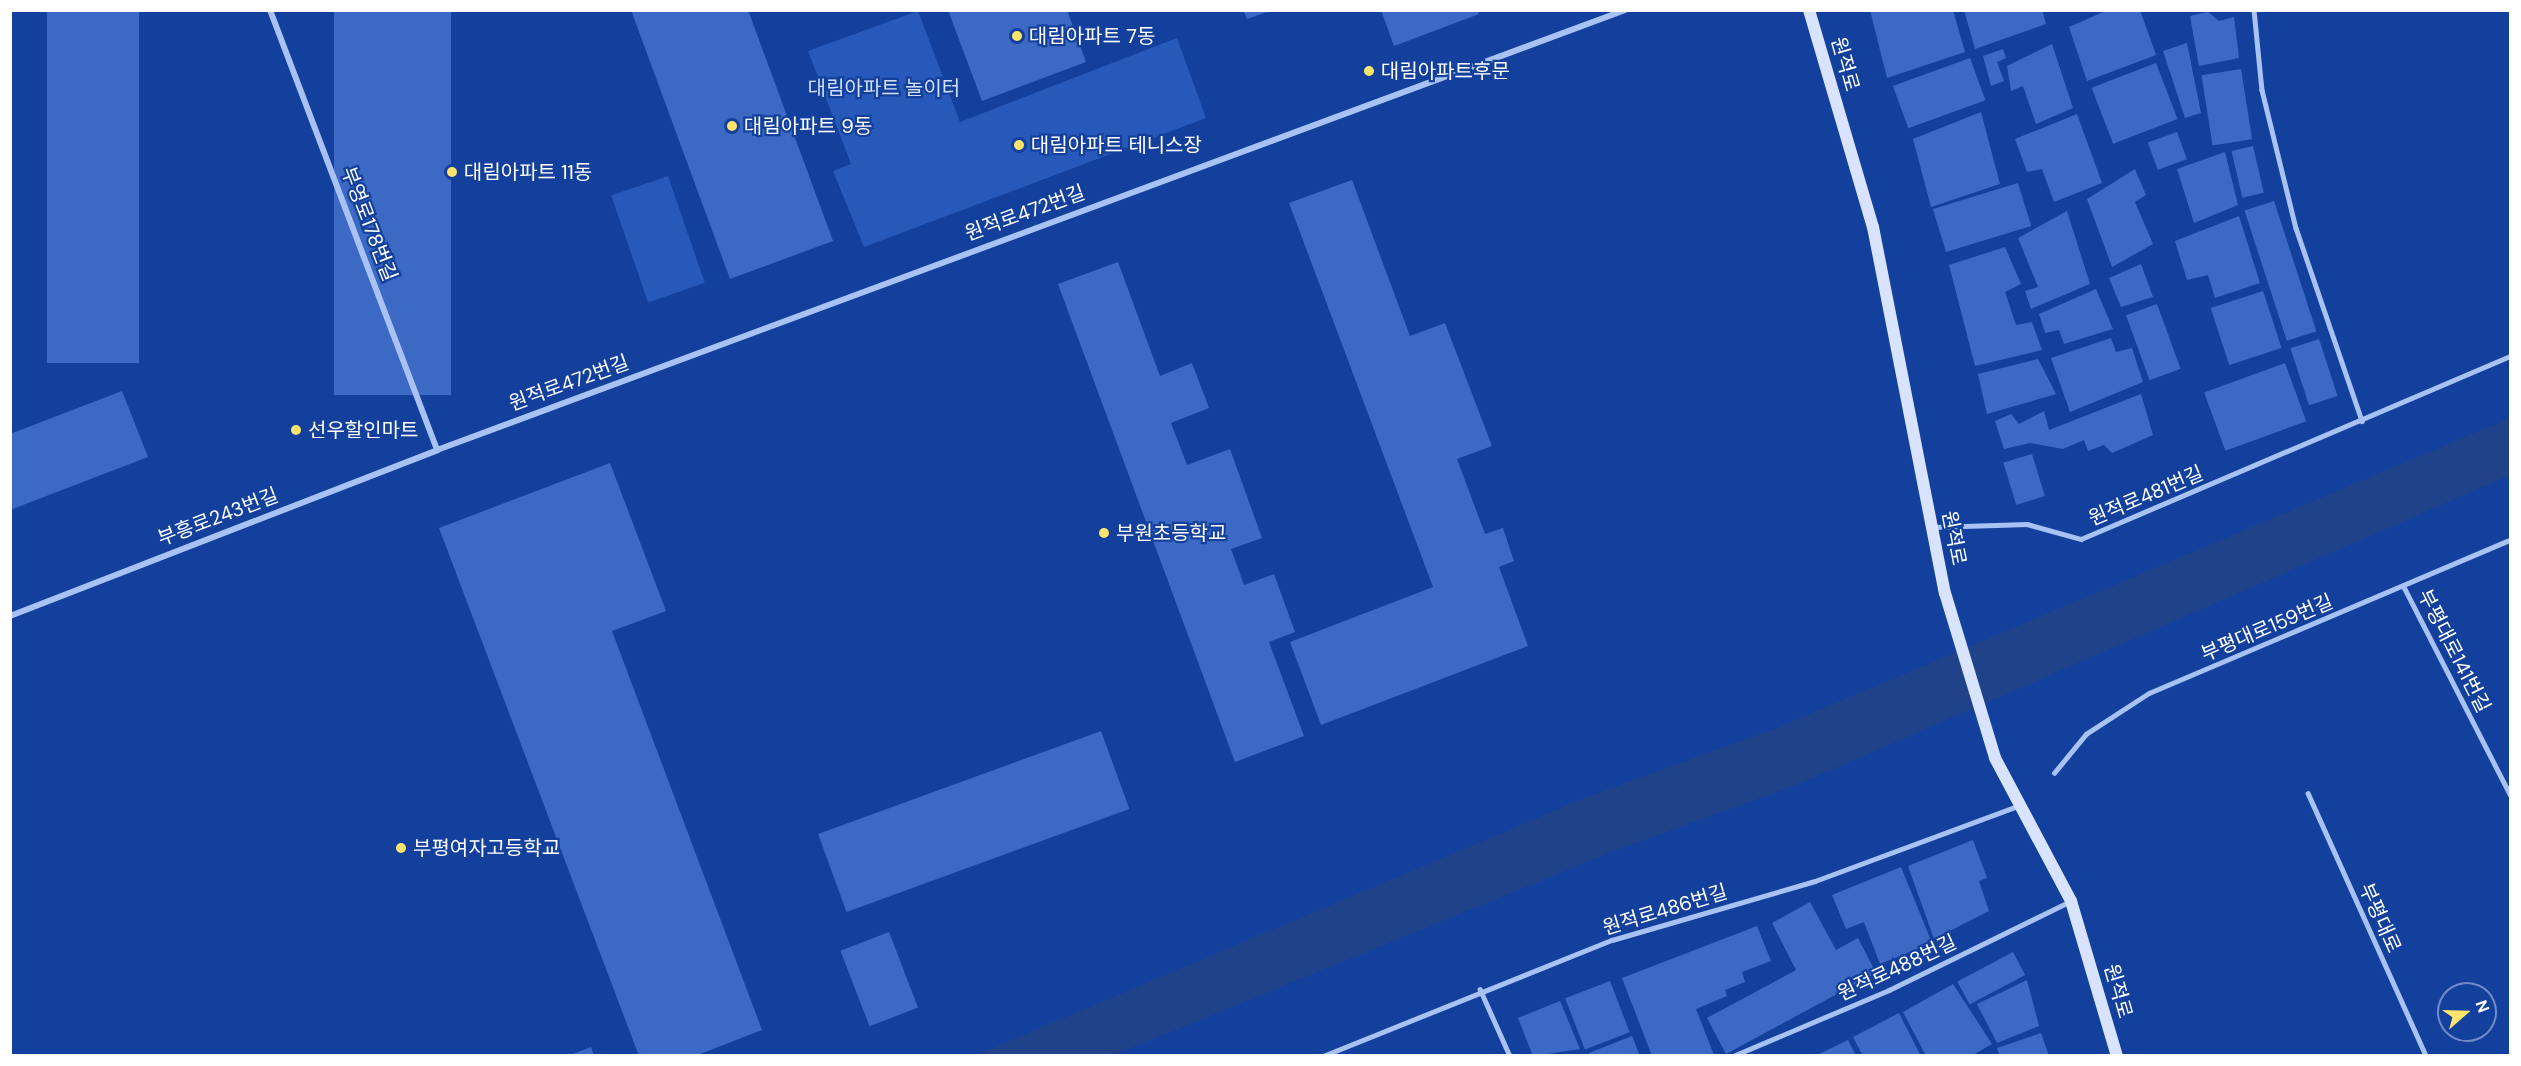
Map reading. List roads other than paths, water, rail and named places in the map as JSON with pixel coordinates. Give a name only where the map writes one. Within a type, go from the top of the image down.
[{"type":"main road","name":"원적로","points":[[1809,10],[1873,226],[1945,592],[1995,758],[2071,901],[2116,1056]]},
{"type":"street","name":"부영로178번길","points":[[270,10],[437,450]]},
{"type":"street","name":"원적로472번길","points":[[437,450],[1625,10]]},
{"type":"street","name":"부흥로243번길","points":[[10,616],[437,450]]},
{"type":"lane","points":[[2254,10],[2262,90],[2285,183],[2362,421]]},
{"type":"lane","name":"원적로481번길","points":[[1932,527],[2027,524],[2081,539],[2511,356]]},
{"type":"lane","name":"부평대로159번길","points":[[2054,772],[2086,734],[2149,693],[2511,540]]},
{"type":"lane","name":"부평대로141번길","points":[[2404,587],[2511,794]]},
{"type":"lane","name":"부평대로","points":[[2308,793],[2426,1056]]},
{"type":"lane","name":"원적로486번길","points":[[1323,1056],[1480,989],[1612,940],[1815,881],[2021,805]]},
{"type":"lane","name":"원적로488번길","points":[[1733,1056],[1889,990],[2071,901]]},
{"type":"lane","points":[[1480,989],[1510,1056]]},
{"type":"place","name":"대림아파트 7동","points":[[1017,36]]},
{"type":"place","name":"대림아파트후문","points":[[1369,71]]},
{"type":"place","name":"대림아파트 9동","points":[[732,126]]},
{"type":"place","name":"대림아파트 테니스장","points":[[1019,145]]},
{"type":"place","name":"대림아파트 11동","points":[[452,172]]},
{"type":"place","name":"선우할인마트","points":[[296,430]]},
{"type":"place","name":"부원초등학교","points":[[1104,533]]},
{"type":"place","name":"부평여자고등학교","points":[[401,848]]},
{"type":"park label","name":"대림아파트 놀이터","points":[[884,88]]}]
